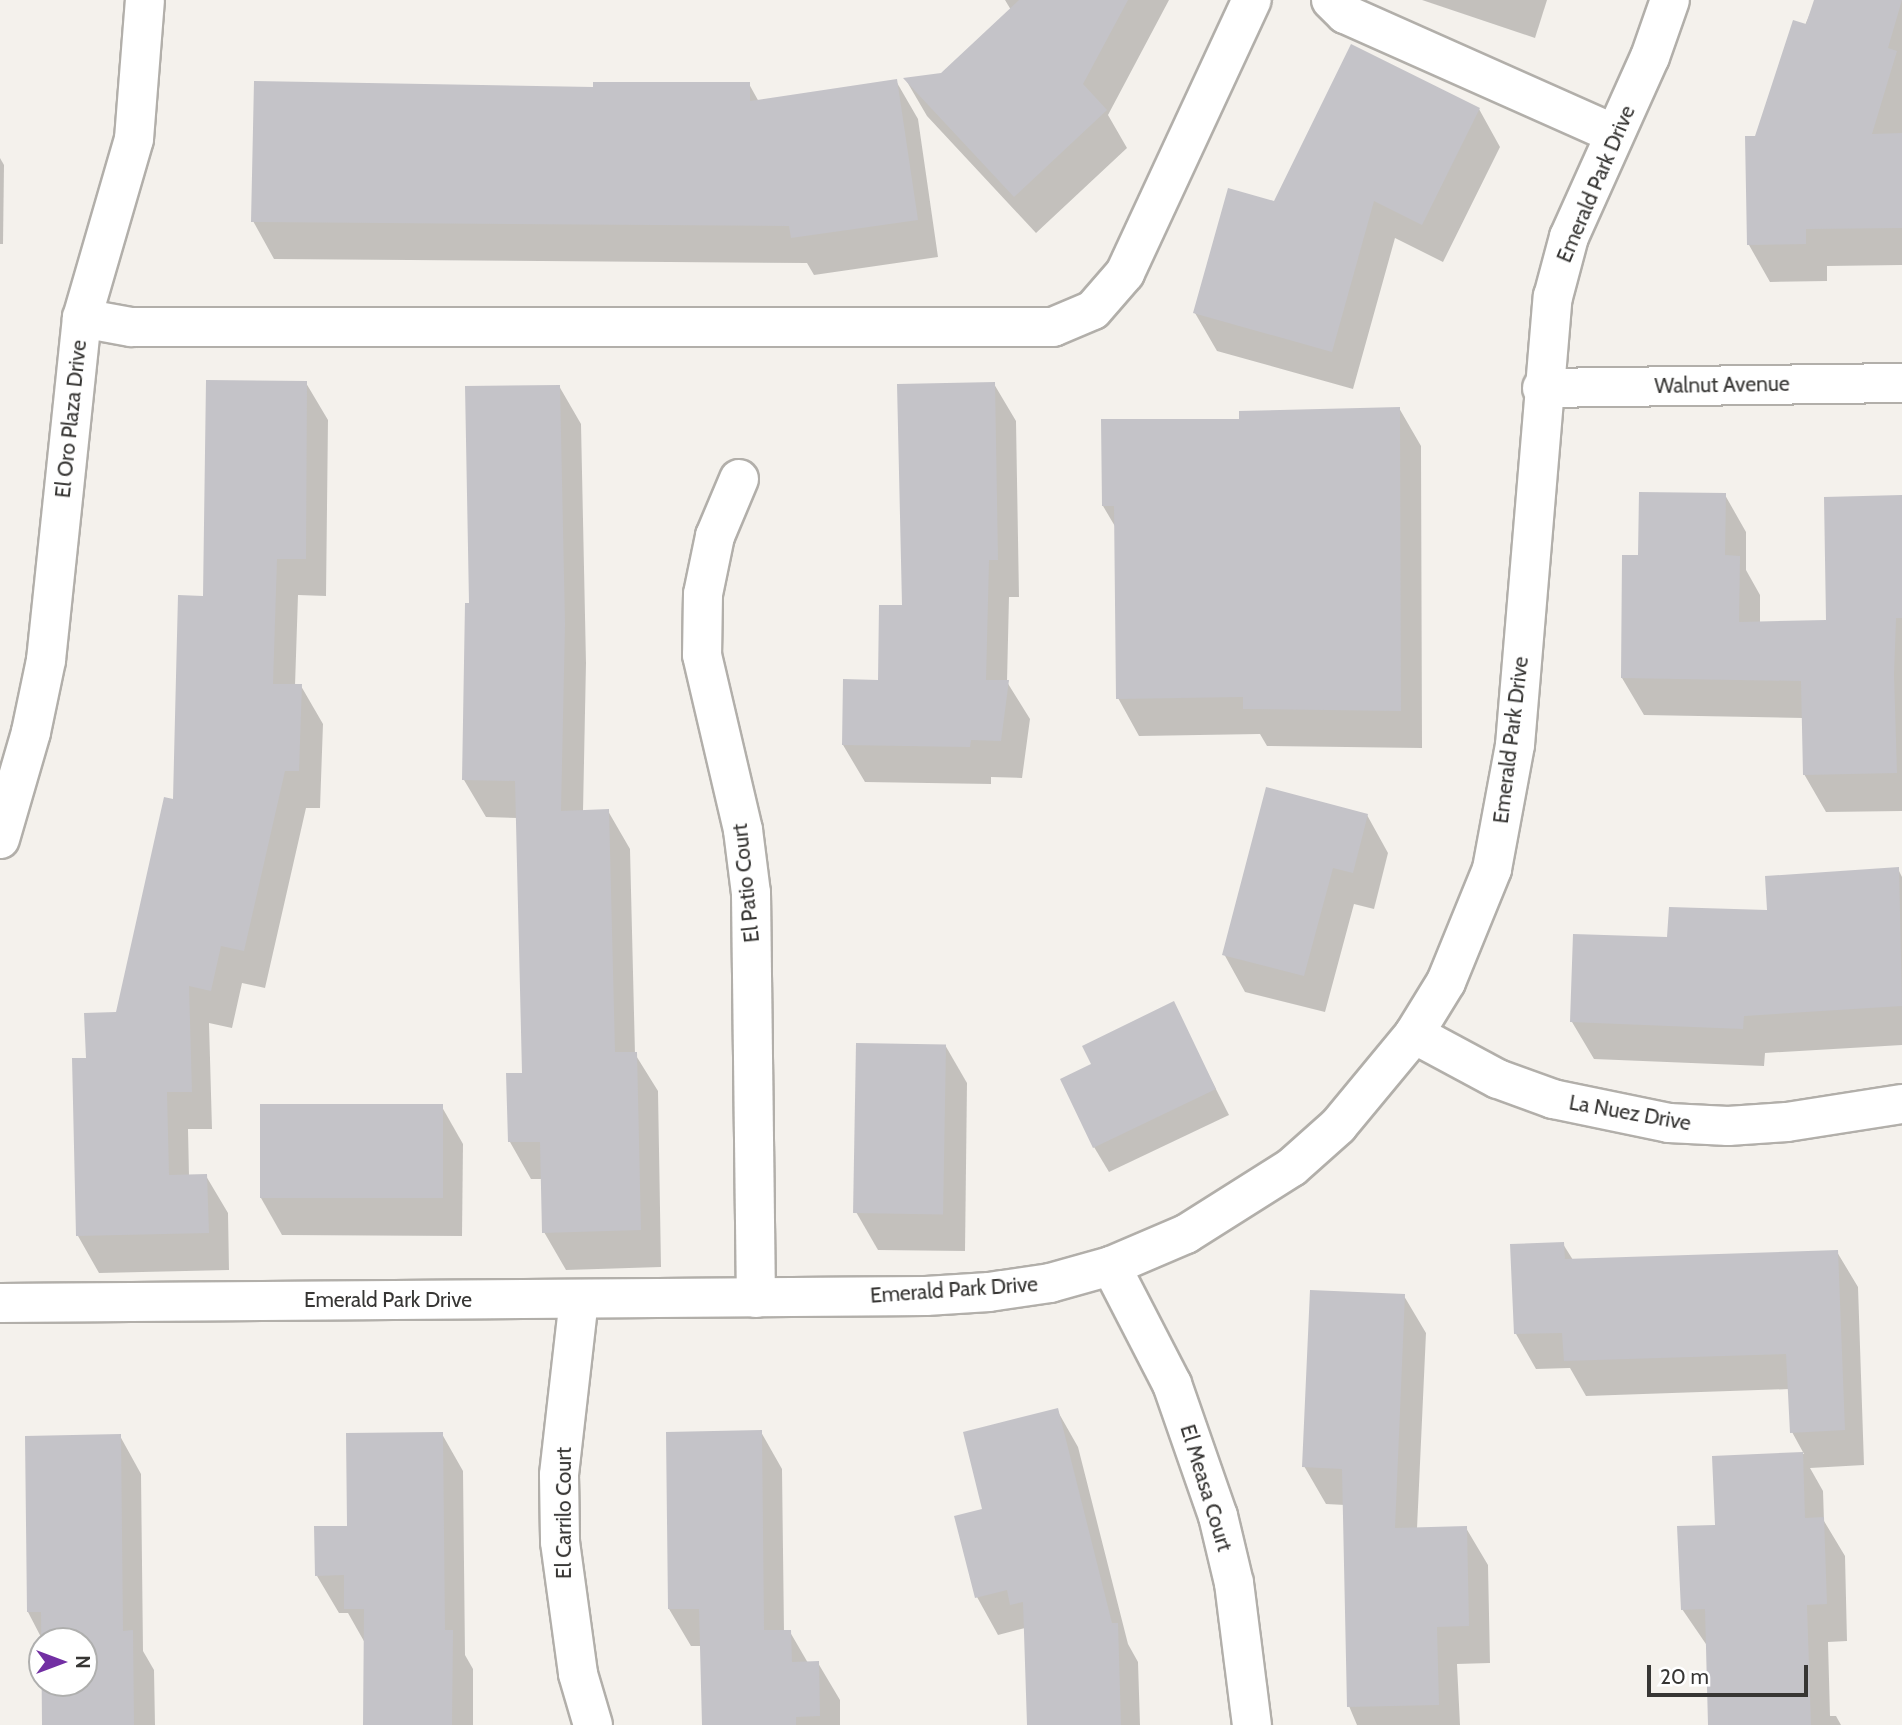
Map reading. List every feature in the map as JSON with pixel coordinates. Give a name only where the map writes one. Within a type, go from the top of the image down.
[{"type":"street","name":"El Oro Plaza Drive","points":[[0,839],[31,732],[46,660],[82,318],[134,139],[145,0]]},
{"type":"street","points":[[82,318],[131,327],[1053,327],[1093,310],[1125,273],[1252,0]]},
{"type":"street","points":[[1331,0],[1345,14],[1615,134]]},
{"type":"street","name":"Emerald Park Drive","points":[[0,1303],[579,1299],[989,1292],[1050,1283],[1111,1266],[1186,1234],[1292,1167],[1338,1126],[1415,1034],[1446,982],[1472,926],[1492,869],[1507,807],[1552,296],[1569,237],[1670,0]]},
{"type":"street","name":"Walnut Avenue","points":[[1542,387],[1902,383]]},
{"type":"street","name":"El Patio Court","points":[[738,479],[715,536],[705,582],[702,655],[743,830],[751,893],[757,1297]]},
{"type":"street","name":"La Nuez Drive","points":[[1415,1034],[1498,1079],[1553,1099],[1669,1123],[1728,1126],[1787,1122],[1902,1104]]},
{"type":"street","name":"El Measa Court","points":[[1111,1266],[1171,1384],[1218,1516],[1234,1583],[1252,1725]]},
{"type":"street","name":"El Carrilo Court","points":[[579,1299],[559,1475],[560,1542],[578,1674],[593,1725]]},
{"type":"building","points":[[1019,0],[1128,0],[1083,84],[1107,110],[1014,197],[903,78],[941,73]]},
{"type":"building","points":[[1814,0],[1902,0],[1888,48],[1897,51],[1872,134],[1902,133],[1902,228],[1806,229],[1806,244],[1747,245],[1745,136],[1755,136],[1793,20],[1806,24]]},
{"type":"building","points":[[1351,44],[1480,108],[1422,225],[1374,201],[1332,352],[1193,313],[1228,188],[1274,201]]},
{"type":"building","points":[[897,79],[918,220],[791,238],[789,226],[251,222],[254,81],[593,87],[593,82],[750,82],[750,101]]},
{"type":"building","points":[[206,380],[307,381],[306,559],[277,559],[273,684],[302,684],[299,771],[285,771],[244,951],[221,946],[211,991],[189,986],[192,1092],[167,1092],[169,1175],[207,1174],[209,1233],[76,1236],[72,1058],[86,1058],[84,1013],[116,1012],[164,797],[173,799],[178,595],[203,596]]},
{"type":"building","points":[[995,382],[998,560],[989,560],[986,680],[1009,680],[1001,741],[971,740],[970,747],[842,745],[843,679],[878,680],[879,605],[902,605],[897,384]]},
{"type":"building","points":[[560,385],[565,624],[561,811],[609,809],[615,1052],[637,1052],[641,1230],[542,1233],[540,1142],[508,1142],[506,1073],[522,1073],[515,781],[462,780],[465,603],[469,603],[465,386]]},
{"type":"building","points":[[1400,407],[1401,711],[1243,709],[1243,697],[1116,699],[1114,506],[1102,506],[1101,419],[1239,419],[1239,411]]},
{"type":"building","points":[[1639,492],[1726,493],[1725,555],[1740,556],[1739,622],[1826,620],[1824,497],[1902,495],[1902,618],[1896,618],[1894,674],[1897,773],[1803,775],[1801,681],[1621,678],[1622,555],[1638,555]]},
{"type":"building","points":[[1266,787],[1368,814],[1353,873],[1333,868],[1304,976],[1222,955]]},
{"type":"building","points":[[1899,867],[1902,1006],[1744,1016],[1743,1029],[1570,1022],[1573,934],[1667,937],[1669,907],[1767,910],[1765,876]]},
{"type":"building","points":[[1174,1001],[1216,1089],[1093,1148],[1060,1079],[1091,1064],[1082,1046]]},
{"type":"building","points":[[856,1043],[946,1045],[943,1215],[853,1213]]},
{"type":"building","points":[[260,1104],[443,1104],[443,1198],[260,1198]]},
{"type":"building","points":[[1564,1242],[1565,1259],[1838,1250],[1845,1430],[1790,1433],[1786,1354],[1564,1361],[1562,1333],[1514,1334],[1510,1244]]},
{"type":"building","points":[[1310,1290],[1405,1294],[1395,1528],[1467,1526],[1469,1626],[1437,1627],[1439,1705],[1347,1707],[1342,1469],[1302,1467]]},
{"type":"building","points":[[1058,1408],[1112,1623],[1118,1623],[1121,1725],[1027,1725],[1023,1602],[1010,1605],[1007,1590],[975,1598],[954,1516],[982,1509],[963,1432]]},
{"type":"building","points":[[762,1430],[764,1630],[791,1630],[792,1662],[819,1661],[820,1716],[796,1717],[796,1725],[702,1725],[699,1609],[668,1609],[666,1432]]},
{"type":"building","points":[[443,1432],[445,1630],[453,1630],[452,1725],[363,1725],[364,1609],[344,1609],[344,1575],[315,1576],[314,1526],[347,1526],[346,1433]]},
{"type":"building","points":[[121,1434],[123,1631],[133,1630],[134,1725],[42,1725],[42,1697],[98,1697],[98,1627],[41,1627],[41,1612],[27,1612],[25,1436]]},
{"type":"building","points":[[1803,1452],[1805,1518],[1824,1517],[1827,1604],[1807,1605],[1811,1725],[1708,1725],[1705,1609],[1681,1610],[1677,1526],[1715,1525],[1712,1456]]}]
